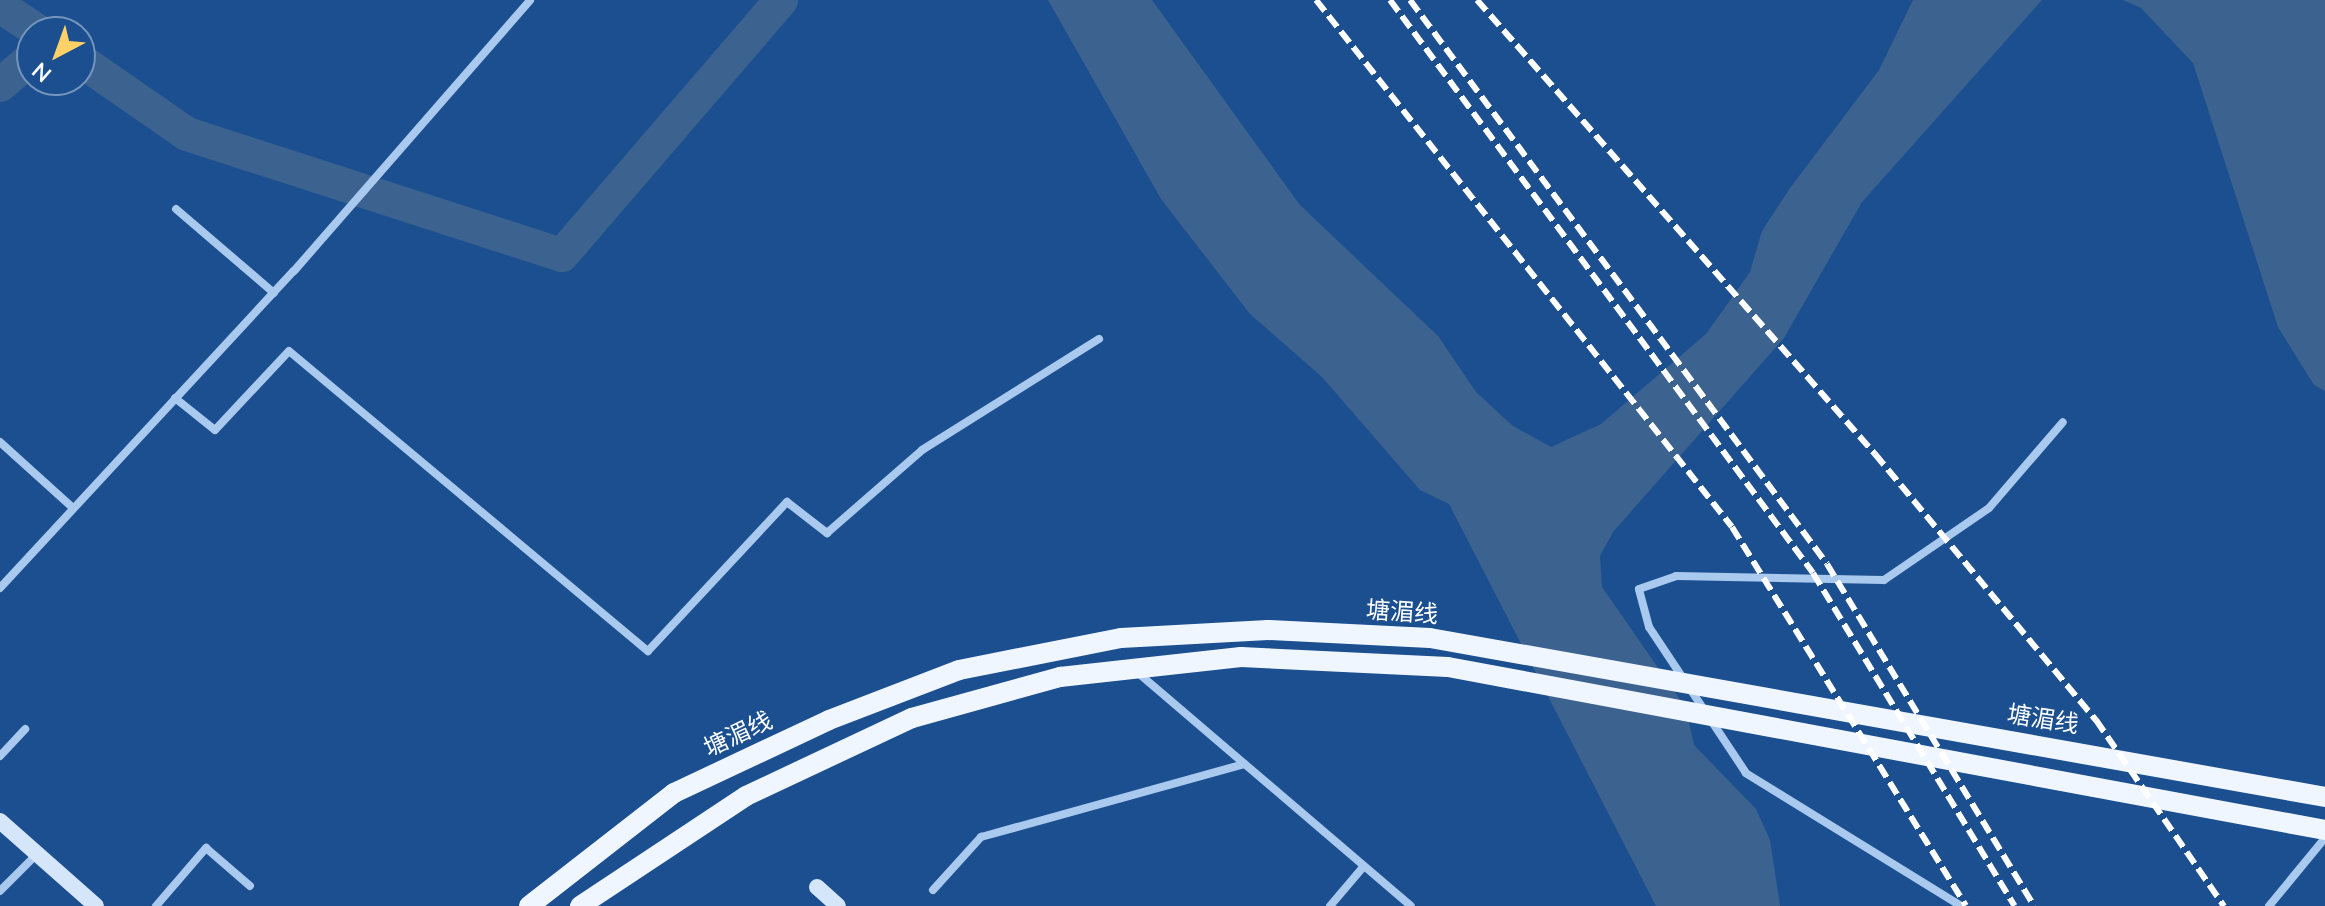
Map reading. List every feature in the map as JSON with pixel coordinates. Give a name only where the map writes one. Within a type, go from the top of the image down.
[{"type":"main road","name":"塘湄线","points":[[529,906],[674,793],[829,720],[959,670],[1121,638],[1268,630],[1430,638],[2325,797]]},
{"type":"main road","points":[[580,906],[746,796],[912,718],[1060,677],[1241,657],[1448,667],[1735,724],[2325,830]]},
{"type":"street","points":[[0,588],[274,293],[530,0]]},
{"type":"street","points":[[176,209],[274,293]]},
{"type":"street","points":[[175,398],[215,430],[289,351],[648,651],[787,502],[827,533],[922,450],[1099,339]]},
{"type":"street","points":[[1961,906],[1746,773],[1649,627],[1639,589],[1676,576],[1884,580],[1989,508],[2063,422]]},
{"type":"street","points":[[0,442],[73,508]]},
{"type":"street","points":[[1134,669],[1411,906]]},
{"type":"street","points":[[0,756],[25,729]]},
{"type":"street","points":[[933,890],[981,837],[1244,764]]},
{"type":"street","points":[[0,821],[96,906]]},
{"type":"street","points":[[2269,906],[2325,838]]},
{"type":"street","points":[[156,906],[206,848],[250,886]]},
{"type":"street","points":[[0,891],[37,854]]},
{"type":"street","points":[[1330,906],[1364,866]]},
{"type":"street","points":[[817,887],[838,906]]},
{"type":"street","points":[[1393,906],[1400,897]]},
{"type":"water","points":[[1048,0],[1152,0],[1300,205],[1438,336],[1476,392],[1513,426],[1551,447],[1601,424],[1706,334],[1750,272],[1762,231],[1790,188],[1879,70],[1913,0],[2042,0],[1862,202],[1784,338],[1613,532],[1600,556],[1602,587],[1686,708],[1694,745],[1756,809],[1770,840],[1780,906],[1656,906],[1449,504],[1420,490],[1322,377],[1250,314],[1161,199]]},
{"type":"water","points":[[2123,0],[2325,0],[2325,391],[2314,385],[2278,327],[2193,63],[2141,8]]},
{"type":"waterway","points":[[96,71],[187,134],[562,255],[781,0]]},
{"type":"waterway","points":[[0,6],[16,17]]},
{"type":"waterway","points":[[0,85],[16,72]]},
{"type":"railway","points":[[1316,0],[1732,527],[1966,906]]},
{"type":"railway","points":[[1390,0],[1813,573],[2015,906]]},
{"type":"railway","points":[[1410,0],[1827,564],[2034,906]]},
{"type":"railway","points":[[1477,0],[1875,454],[2096,720],[2224,906]]}]
